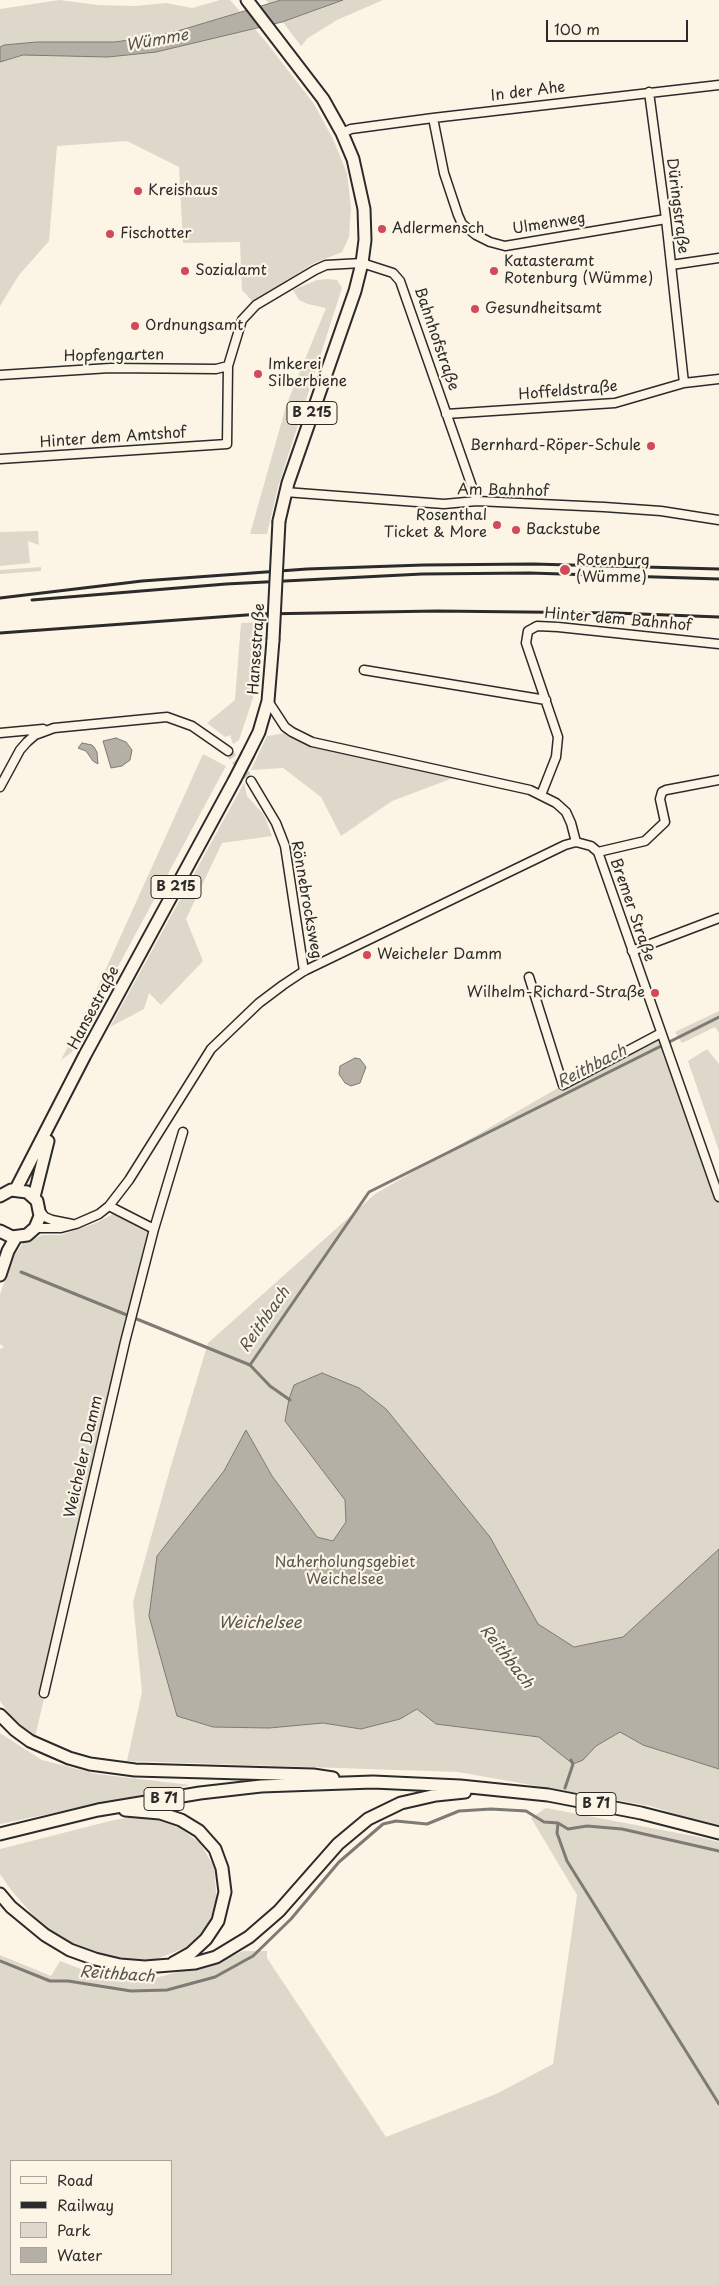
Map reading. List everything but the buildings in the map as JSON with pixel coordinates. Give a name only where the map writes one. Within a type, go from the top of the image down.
[{"type":"main road","name":"B 215","points":[[247,0],[323,99],[342,132],[353,159],[364,209],[365,240],[362,263]]},
{"type":"main road","name":"Hansestraße","points":[[5,1192],[55,1117],[101,1024],[259,732],[268,701],[279,521],[285,492],[362,263]]},
{"type":"main road","name":"Hansestraße","points":[[34,1197],[55,1117]]},
{"type":"main road","points":[[1,1236],[16,1237],[27,1235],[35,1228],[39,1220],[40,1211],[34,1197],[27,1192],[5,1192]]},
{"type":"main road","points":[[0,1275],[8,1251],[16,1237]]},
{"type":"main road","points":[[0,1715],[15,1730],[48,1750],[68,1758],[112,1768],[313,1775],[373,1782]]},
{"type":"main road","name":"B 71","points":[[0,1834],[98,1810],[200,1793],[261,1786],[373,1782],[506,1790],[591,1803],[686,1823],[719,1833]]},
{"type":"main road","points":[[0,1894],[25,1920],[70,1950],[120,1965],[145,1967],[195,1963],[216,1957],[249,1937],[279,1911],[338,1844],[368,1819],[401,1804],[436,1795],[506,1790]]},
{"type":"main road","points":[[98,1810],[160,1813],[181,1820],[199,1831],[215,1849],[222,1868],[225,1892],[218,1921],[206,1939],[191,1953],[170,1965]]},
{"type":"street","name":"In der Ahe","points":[[342,132],[351,129],[434,118],[719,85]]},
{"type":"street","name":"Düringstraße","points":[[648,92],[666,219],[684,383]]},
{"type":"street","name":"Ulmenweg","points":[[434,118],[444,173],[462,224],[483,239],[505,246],[666,219]]},
{"type":"street","points":[[671,264],[719,258]]},
{"type":"street","points":[[228,366],[242,320],[256,305],[326,265],[362,263]]},
{"type":"street","name":"Bahnhofstraße","points":[[362,263],[393,273],[400,281],[477,501]]},
{"type":"street","name":"Hopfengarten","points":[[0,375],[110,368],[216,369],[228,366]]},
{"type":"street","name":"Hinter dem Amtshof","points":[[0,459],[227,444],[228,366]]},
{"type":"street","name":"Hoffeldstraße","points":[[446,414],[616,403],[684,383],[719,379]]},
{"type":"street","name":"Am Bahnhof","points":[[285,492],[444,504],[477,501],[656,511],[719,520]]},
{"type":"street","name":"Hinter dem Bahnhof","points":[[541,795],[558,747],[556,727],[526,643],[528,631],[537,626],[719,644]]},
{"type":"street","points":[[364,670],[546,700]]},
{"type":"street","points":[[35,1228],[61,1228],[76,1224],[99,1214],[109,1206],[129,1180],[211,1049],[259,1003],[304,971],[565,845],[576,842],[566,812],[556,803],[541,795],[519,786],[312,742],[285,727],[268,701]]},
{"type":"street","points":[[0,734],[167,717],[179,720],[204,732],[228,751]]},
{"type":"street","points":[[0,787],[20,750],[27,742],[36,735],[54,728]]},
{"type":"street","name":"Rönnebrocksweg","points":[[251,780],[276,823],[285,846],[304,971]]},
{"type":"street","points":[[598,852],[645,841],[665,822],[660,798],[662,792],[682,786],[694,786],[719,780]]},
{"type":"street","name":"Bremer Straße","points":[[576,842],[591,846],[598,852],[719,1197]]},
{"type":"street","points":[[632,952],[719,918]]},
{"type":"street","points":[[529,977],[563,1086],[662,1035]]},
{"type":"street","name":"Weicheler Damm","points":[[44,1693],[154,1229],[183,1132]]},
{"type":"street","points":[[109,1206],[154,1229]]},
{"type":"street","points":[[40,1211],[45,1217],[52,1220],[76,1224]]},
{"type":"green space","points":[[59,0],[98,5],[135,6],[166,3],[192,8],[220,0],[230,0],[266,42],[314,104],[333,139],[347,173],[351,207],[349,237],[342,252],[312,264],[253,302],[242,290],[240,242],[183,243],[179,167],[127,141],[57,146],[49,241],[19,275],[0,306],[0,9]]},
{"type":"green space","points":[[266,0],[383,0],[337,20],[308,38],[301,46]]},
{"type":"green space","points":[[317,280],[337,280],[342,288],[278,487],[267,534],[250,534],[286,406],[326,308],[299,300],[293,290]]},
{"type":"green space","points":[[38,531],[39,545],[28,541],[30,563],[0,566],[0,532]]},
{"type":"green space","points":[[41,567],[41,571],[0,574],[0,570]]},
{"type":"green space","points":[[264,622],[253,698],[239,740],[233,744],[230,735],[225,737],[207,723],[235,700],[241,623]]},
{"type":"green space","points":[[292,732],[302,738],[464,774],[392,801],[341,836],[321,797],[283,768],[251,770],[267,736]]},
{"type":"green space","points":[[203,754],[226,766],[72,1052],[61,1060],[95,993]]},
{"type":"green space","points":[[244,783],[247,796],[264,815],[272,836],[222,843],[186,919],[203,961],[161,1005],[149,993],[144,1009],[110,1027]]},
{"type":"green space","points":[[719,1011],[719,1033],[715,1027],[682,1043],[675,1032]]},
{"type":"green space","name":"Naherholungsgebiet Weichelsee","points":[[661,1033],[719,1197],[719,1827],[650,1806],[458,1772],[127,1761],[142,1692],[133,1602],[208,1343],[375,1194],[563,1085]]},
{"type":"green space","points":[[707,1049],[719,1064],[719,1151],[688,1061]]},
{"type":"green space","points":[[117,1212],[154,1229],[35,1737],[16,1724],[0,1701],[0,1349],[4,1347],[0,1344],[0,1294],[14,1256],[23,1243],[42,1235],[61,1235],[96,1223]]},
{"type":"green space","points":[[0,1733],[42,1760],[97,1774],[190,1785],[0,1824]]},
{"type":"green space","points":[[546,1808],[719,1842],[719,2285],[0,2285],[0,1955],[51,1976],[60,1961],[91,1973],[126,1978],[155,1978],[221,1961],[243,1951],[267,1951],[267,1958],[386,2137],[496,2094],[553,2064],[577,1895],[531,1818]]},
{"type":"green space","points":[[135,1817],[156,1819],[177,1826],[200,1843],[214,1867],[217,1905],[212,1922],[187,1947],[157,1959],[129,1960],[98,1953],[64,1940],[38,1921],[11,1890],[0,1874],[0,1849],[114,1820]]},
{"type":"water","name":"Wümme","points":[[281,0],[343,0],[282,22],[156,52],[108,57],[23,55],[0,62],[0,47],[4,45],[37,42],[115,42],[143,38],[171,33]]},
{"type":"water","points":[[116,738],[126,742],[132,750],[130,760],[122,766],[111,768],[103,741]]},
{"type":"water","points":[[82,743],[94,747],[97,752],[98,764],[93,761],[86,751],[78,748]]},
{"type":"water","points":[[355,1058],[360,1059],[366,1067],[360,1083],[351,1086],[345,1083],[339,1074],[340,1066]]},
{"type":"water","name":"Weichelsee","points":[[322,1373],[359,1388],[386,1409],[490,1537],[538,1624],[574,1647],[623,1637],[719,1549],[719,1769],[643,1745],[620,1732],[596,1746],[583,1760],[573,1764],[539,1737],[436,1724],[417,1709],[400,1719],[361,1729],[323,1723],[269,1728],[213,1727],[177,1716],[149,1616],[157,1556],[224,1471],[246,1430],[272,1476],[317,1537],[333,1541],[346,1522],[345,1500],[285,1421],[294,1385]]},
{"type":"waterway","name":"Reithbach","points":[[290,1400],[270,1386],[250,1365],[369,1192],[719,1017]]},
{"type":"waterway","points":[[21,1272],[250,1365]]},
{"type":"waterway","name":"Reithbach","points":[[565,1788],[573,1764],[571,1760]]},
{"type":"waterway","name":"Reithbach","points":[[0,1961],[50,1981],[68,1981],[131,1991],[167,1990],[215,1977],[253,1956],[291,1919],[339,1862],[383,1824],[396,1821],[427,1824],[459,1811],[491,1809],[526,1811],[544,1822],[558,1823],[568,1829],[587,1826],[622,1829],[719,1851]]},
{"type":"waterway","points":[[558,1823],[557,1833],[567,1861],[719,2104]]},
{"type":"tunnel","points":[[228,751],[251,781]]},
{"type":"railway","points":[[0,598],[142,581],[307,569],[533,564],[719,569]]},
{"type":"railway","points":[[32,600],[226,584],[422,574],[530,573],[719,579]]},
{"type":"railway","points":[[0,633],[260,614],[437,611],[615,613],[719,617]]},
{"type":"place","name":"Kreishaus","points":[[138,191]]},
{"type":"place","name":"Adlermensch","points":[[382,229]]},
{"type":"place","name":"Fischotter","points":[[110,234]]},
{"type":"place","name":"Sozialamt","points":[[185,271]]},
{"type":"place","name":"Katasteramt Rotenburg (Wümme)","points":[[494,271]]},
{"type":"place","name":"Gesundheitsamt","points":[[475,309]]},
{"type":"place","name":"Ordnungsamt","points":[[135,326]]},
{"type":"place","name":"Imkerei Silberbiene","points":[[258,374]]},
{"type":"place","name":"Bernhard-Röper-Schule","points":[[651,446]]},
{"type":"place","name":"Rosenthal Ticket & More","points":[[497,525]]},
{"type":"place","name":"Backstube","points":[[516,530]]},
{"type":"place","name":"Rotenburg (Wümme)","points":[[565,570]]},
{"type":"place","name":"Weicheler Damm","points":[[367,955]]},
{"type":"place","name":"Wilhelm-Richard-Straße","points":[[655,993]]}]
